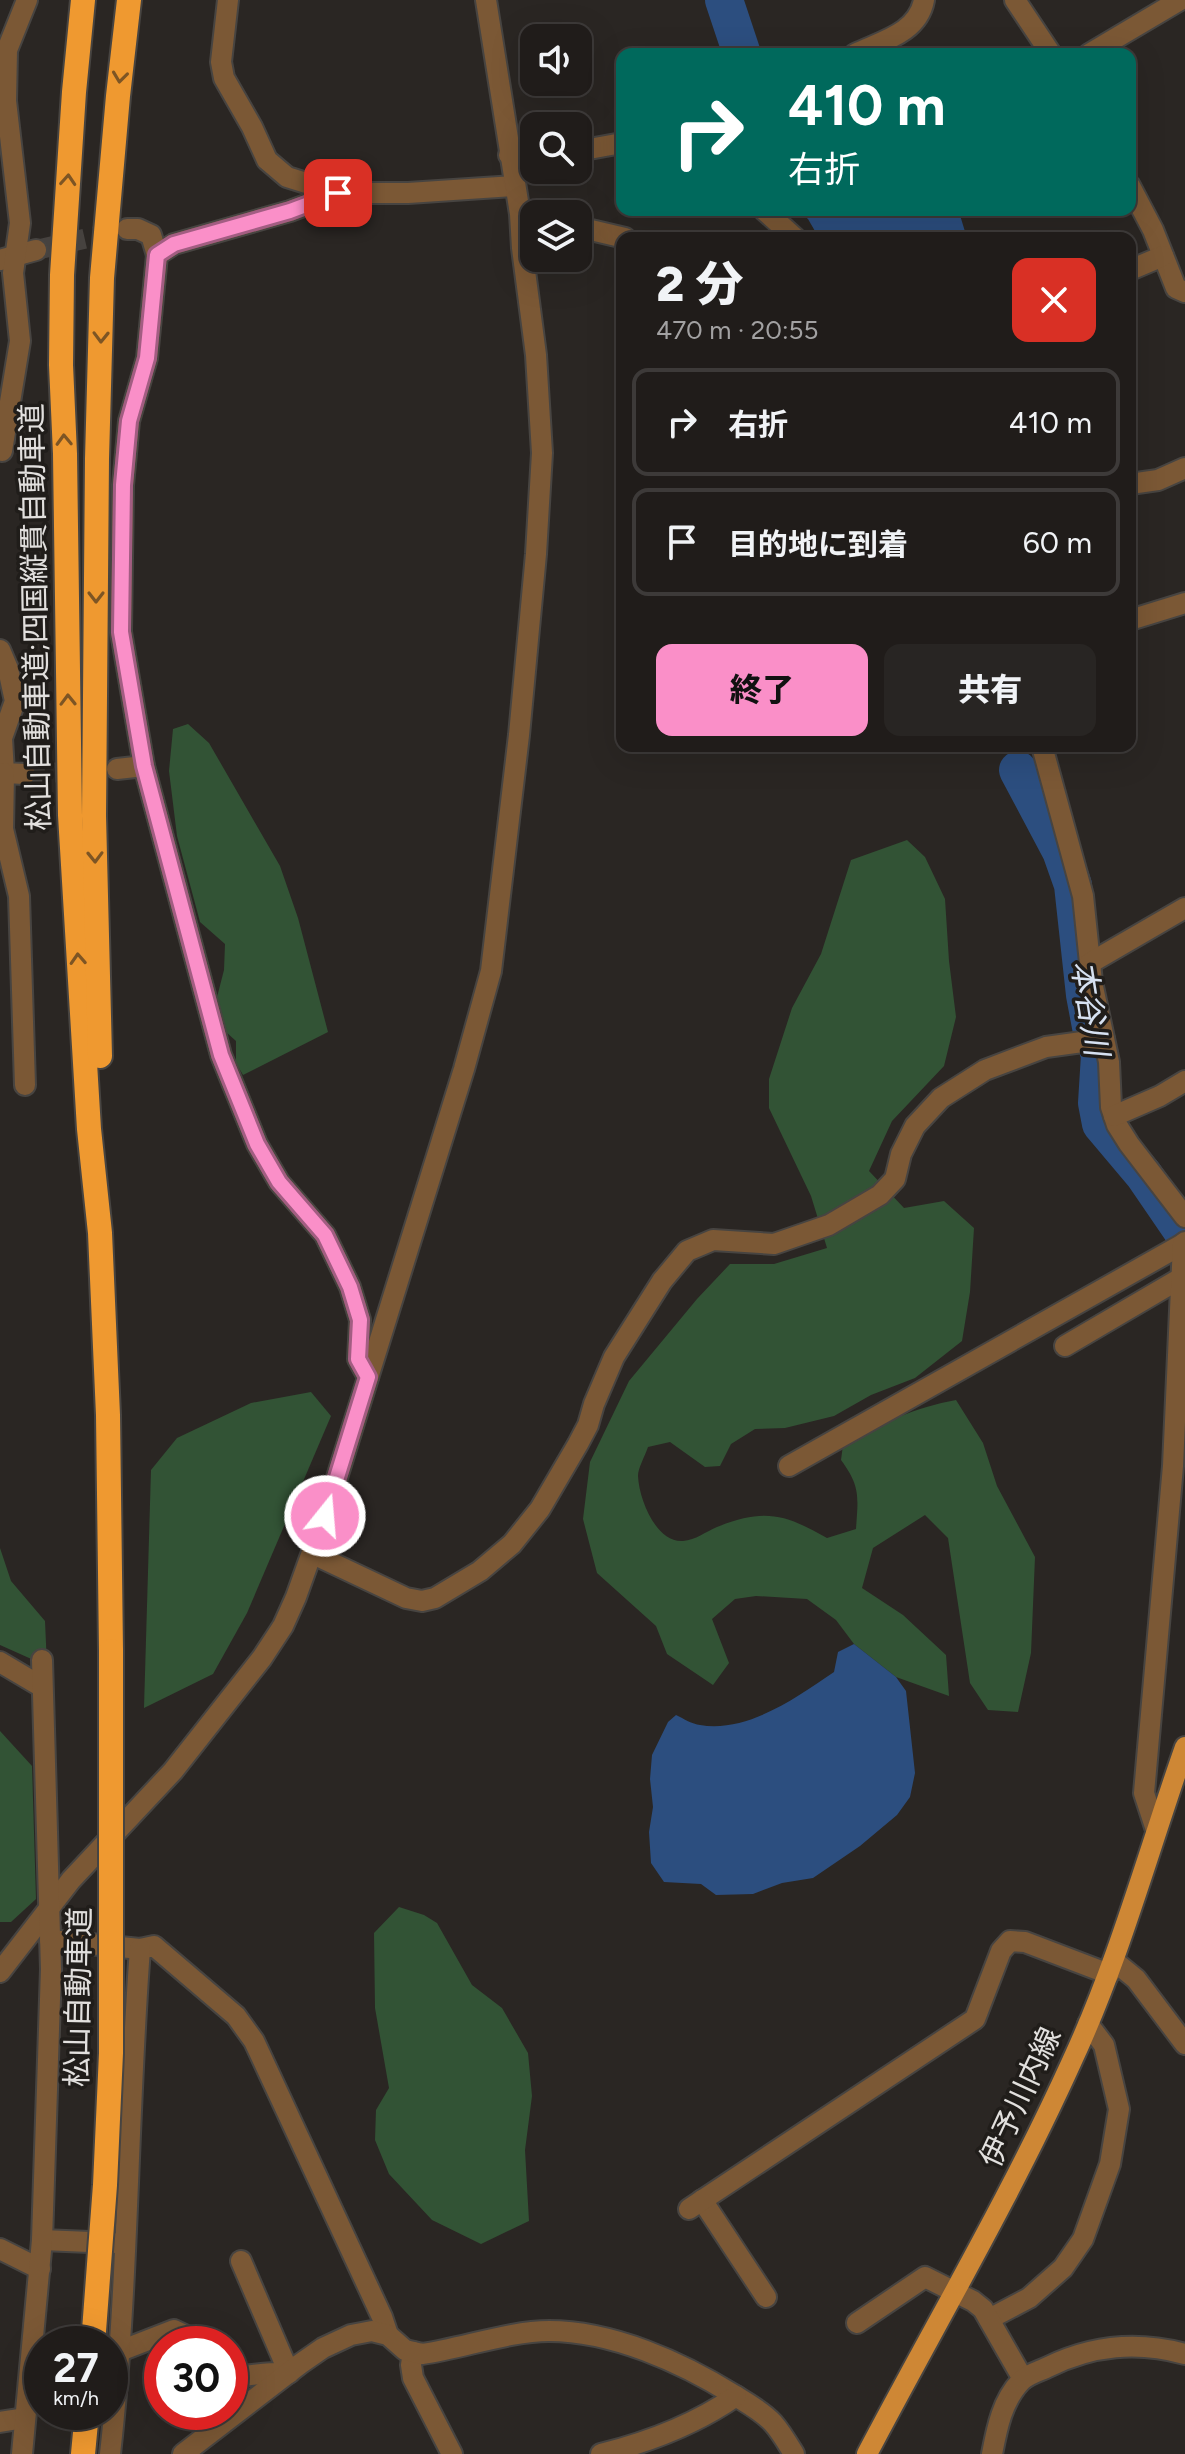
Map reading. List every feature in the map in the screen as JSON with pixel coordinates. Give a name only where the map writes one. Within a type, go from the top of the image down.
[{"type":"highway","name":"松山自動車道;四国縦貫自動車道","points":[[83,0],[62,275],[61,365],[70,815],[89,1129],[100,1233],[108,1415],[111,1651]]},
{"type":"highway","name":"松山自動車道;四国縦貫自動車道","points":[[100,1233],[102,1129],[94,816],[97,459],[102,278],[129,0]]},
{"type":"highway","name":"松山自動車道","points":[[94,2326],[111,2053],[111,1651]]},
{"type":"highway","points":[[83,2454],[85,2430]]},
{"type":"main road","name":"伊予川内線","points":[[867,2454],[1003,2204],[1073,2060],[1111,1968],[1185,1747]]},
{"type":"street","points":[[2,451],[20,341],[13,273],[18,255],[20,223],[6,101],[7,50],[27,0]]},
{"type":"street","points":[[228,0],[221,62],[224,78],[267,160],[287,177],[338,193],[408,193],[514,186]]},
{"type":"street","points":[[486,0],[514,186],[520,200]]},
{"type":"street","points":[[868,48],[903,32],[916,21],[924,0]]},
{"type":"street","points":[[1015,0],[1047,48]]},
{"type":"street","points":[[1099,48],[1180,0]]},
{"type":"street","points":[[592,148],[616,144]]},
{"type":"street","points":[[509,155],[520,155]]},
{"type":"street","points":[[157,255],[174,244],[290,211],[338,193]]},
{"type":"street","points":[[1136,197],[1153,230],[1176,288],[1185,292]]},
{"type":"street","points":[[771,216],[788,232]]},
{"type":"street","points":[[127,229],[138,229],[151,235],[157,255],[147,358],[129,421],[123,485],[121,632],[144,766],[221,1055],[257,1144],[279,1182],[325,1235],[350,1287],[360,1320],[358,1359],[368,1377]]},
{"type":"street","points":[[592,230],[616,236]]},
{"type":"street","points":[[1136,267],[1163,256]]},
{"type":"street","points":[[3,1961],[71,1880],[173,1771],[262,1658],[283,1626],[313,1554],[464,1069],[491,971],[519,735],[536,554],[542,453],[536,355],[525,272]]},
{"type":"street","points":[[1136,483],[1158,480],[1185,468]]},
{"type":"street","points":[[1136,618],[1185,603]]},
{"type":"street","points":[[0,650],[15,701],[2,738],[3,829],[19,896],[25,1085]]},
{"type":"street","points":[[1044,752],[1083,896],[1092,982],[1104,1039],[1114,1116],[1129,1144],[1185,1217]]},
{"type":"street","points":[[117,769],[144,766]]},
{"type":"street","points":[[4,773],[25,774]]},
{"type":"street","points":[[1090,963],[1185,908]]},
{"type":"street","points":[[313,1554],[406,1598],[422,1601],[435,1598],[480,1571],[512,1544],[540,1509],[588,1425],[614,1357],[662,1281],[687,1251],[713,1240],[774,1244],[829,1225],[880,1195],[895,1179],[901,1154],[915,1126],[941,1098],[985,1070],[1046,1047],[1104,1039]]},
{"type":"street","points":[[1114,1116],[1160,1096],[1185,1081]]},
{"type":"street","points":[[1156,1830],[1144,1793],[1173,1466],[1184,1243]]},
{"type":"street","points":[[789,1466],[1184,1243]]},
{"type":"street","points":[[1065,1346],[1181,1278]]},
{"type":"street","points":[[36,2326],[42,2240],[50,1940],[42,1660]]},
{"type":"street","points":[[0,1662],[42,1687]]},
{"type":"street","points":[[50,1940],[140,1949],[154,1946],[236,2016],[254,2041],[388,2335]]},
{"type":"street","points":[[766,2297],[696,2204],[975,2019],[1001,1951],[1010,1941],[1025,1942],[1111,1968],[1136,1979],[1185,2044]]},
{"type":"street","points":[[121,2326],[140,1949]]},
{"type":"street","points":[[989,2319],[1010,2310],[1045,2286],[1063,2268],[1083,2239],[1093,2216],[1110,2164],[1119,2109],[1104,2045],[1088,2024]]},
{"type":"street","points":[[42,2240],[126,2244]]},
{"type":"street","points":[[0,2249],[40,2269]]},
{"type":"street","points":[[241,2261],[289,2373]]},
{"type":"street","points":[[857,2323],[925,2277],[983,2309],[1023,2379]]},
{"type":"street","points":[[183,2454],[323,2348],[351,2335],[372,2331],[388,2335],[405,2350],[422,2354],[520,2334],[579,2332],[690,2369],[758,2409],[773,2423],[794,2454]]},
{"type":"street","points":[[992,2454],[998,2421],[1023,2379],[1073,2355],[1112,2346],[1159,2347],[1185,2354]]},
{"type":"street","points":[[413,2352],[413,2378],[452,2454]]},
{"type":"street","points":[[248,2377],[271,2371],[289,2373]]},
{"type":"street","points":[[601,2454],[688,2425],[736,2396]]},
{"type":"street","points":[[0,2422],[24,2412]]},
{"type":"street","points":[[22,2454],[27,2430]]},
{"type":"street","points":[[110,2454],[111,2430]]},
{"type":"green space","points":[[188,724],[209,743],[280,866],[298,918],[328,1032],[243,1075],[236,1063],[236,1041],[217,1024],[215,1005],[224,970],[225,944],[200,922],[177,836],[169,771],[173,729]]},
{"type":"green space","points":[[907,840],[925,857],[945,899],[956,1017],[944,1066],[892,1121],[869,1171],[904,1208],[944,1201],[974,1228],[970,1292],[962,1341],[915,1378],[871,1395],[834,1416],[785,1428],[755,1429],[731,1444],[720,1466],[705,1467],[670,1442],[648,1447],[638,1473],[639,1485],[651,1518],[673,1540],[688,1540],[733,1521],[761,1516],[799,1523],[827,1538],[856,1529],[857,1493],[841,1460],[843,1445],[898,1417],[956,1400],[983,1443],[997,1486],[1035,1557],[1031,1653],[1018,1712],[988,1710],[970,1683],[948,1538],[925,1515],[873,1548],[862,1588],[903,1615],[946,1655],[949,1696],[896,1677],[854,1644],[836,1620],[807,1599],[756,1596],[735,1599],[712,1619],[729,1663],[713,1685],[667,1654],[656,1626],[597,1573],[583,1519],[590,1462],[629,1381],[697,1299],[730,1264],[774,1264],[827,1248],[811,1196],[769,1108],[769,1079],[792,1008],[821,954],[851,860]]},
{"type":"green space","points":[[311,1392],[331,1416],[247,1613],[213,1674],[144,1708],[151,1470],[177,1438],[251,1403]]},
{"type":"green space","points":[[0,1548],[11,1581],[45,1621],[47,1666],[0,1645]]},
{"type":"green space","points":[[0,1731],[32,1766],[36,1899],[11,1922],[0,1922]]},
{"type":"green space","points":[[399,1907],[437,1923],[472,1985],[502,2008],[528,2053],[532,2096],[525,2150],[529,2221],[481,2244],[432,2220],[389,2174],[375,2140],[376,2110],[389,2088],[375,2008],[374,1933]]},
{"type":"water","points":[[805,216],[960,216],[965,232],[816,232]]},
{"type":"water","points":[[854,1644],[896,1677],[906,1691],[915,1773],[910,1797],[897,1815],[860,1846],[813,1878],[782,1883],[753,1894],[716,1895],[701,1884],[664,1882],[651,1863],[649,1832],[653,1807],[650,1779],[652,1755],[668,1722],[676,1715],[697,1724],[718,1726],[753,1719],[834,1672],[838,1652]]},
{"type":"waterway","name":"本谷川","points":[[724,0],[740,48]]},
{"type":"waterway","name":"本谷川","points":[[1018,770],[1061,851],[1073,885],[1085,995],[1100,1055],[1097,1103],[1101,1124],[1144,1175],[1183,1232]]},
{"type":"tunnel","points":[[36,250],[119,231]]},
{"type":"tunnel","points":[[25,774],[85,771]]},
{"type":"route","points":[[325,1516],[368,1377],[358,1359],[360,1320],[350,1287],[325,1235],[279,1182],[257,1144],[221,1055],[144,766],[121,632],[123,485],[129,421],[147,358],[157,255],[174,244],[290,211],[338,193]]}]
